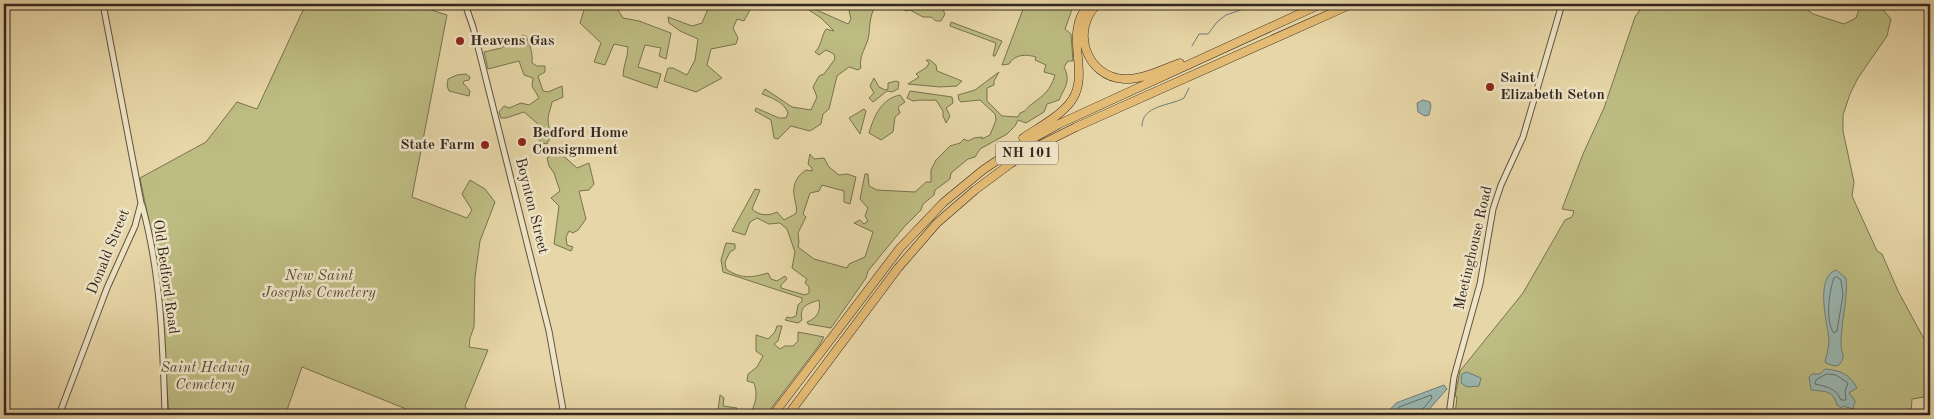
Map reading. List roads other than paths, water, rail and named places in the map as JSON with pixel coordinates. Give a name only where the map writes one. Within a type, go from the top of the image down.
[{"type":"highway","points":[[989,166],[1071,101],[1078,80],[1077,30],[1080,18],[1089,4]]},
{"type":"highway","points":[[1098,4],[1093,8],[1086,21],[1084,42],[1092,62],[1108,75],[1122,79],[1137,78],[1213,53]]},
{"type":"highway","name":"NH 101","points":[[773,415],[904,244],[944,202],[989,166],[1014,149],[1059,124],[1320,4]]},
{"type":"highway","name":"NH 101","points":[[788,415],[909,255],[950,212],[989,179],[1029,152],[1076,127],[1352,4]]},
{"type":"street","name":"Donald Street","points":[[60,415],[107,288],[135,226],[141,203],[103,4]]},
{"type":"street","name":"Boynton Street","points":[[465,4],[473,27],[549,331],[564,415]]},
{"type":"street","name":"Meetinghouse Road","points":[[1449,415],[1454,377],[1480,284],[1493,209],[1501,185],[1523,137],[1562,4]]},
{"type":"street","name":"Old Bedford Road","points":[[141,203],[158,294],[166,415]]},
{"type":"street","points":[[135,226],[146,223]]},
{"type":"water","points":[[1423,100],[1430,102],[1429,115],[1425,116],[1418,112],[1417,103]]},
{"type":"water","points":[[1836,270],[1846,278],[1846,286],[1841,335],[1843,357],[1839,365],[1834,366],[1825,361],[1829,341],[1824,292],[1825,282],[1829,275]]},
{"type":"water","points":[[1825,369],[1835,370],[1844,374],[1854,383],[1857,388],[1849,393],[1855,401],[1853,409],[1843,406],[1841,408],[1837,405],[1833,396],[1827,392],[1811,390],[1809,377],[1812,374],[1820,374]]},
{"type":"water","points":[[1467,372],[1481,378],[1479,386],[1467,387],[1461,383],[1462,374]]},
{"type":"water","points":[[1444,385],[1447,389],[1424,415],[1385,415],[1396,403]]},
{"type":"waterway","points":[[1192,46],[1199,34],[1208,34],[1217,22],[1226,15],[1258,4]]},
{"type":"waterway","points":[[1142,126],[1143,119],[1147,114],[1158,107],[1184,98],[1189,88]]},
{"type":"place","name":"Heavens Gas","points":[[460,41]]},
{"type":"place","name":"Saint Elizabeth Seton","points":[[1490,87]]},
{"type":"place","name":"Bedford Home Consignment","points":[[522,142]]},
{"type":"place","name":"State Farm","points":[[485,145]]},
{"type":"park label","name":"New Saint Josephs Cemetery","points":[[319,284]]},
{"type":"park label","name":"Saint Hedwig Cemetery","points":[[205,376]]}]
